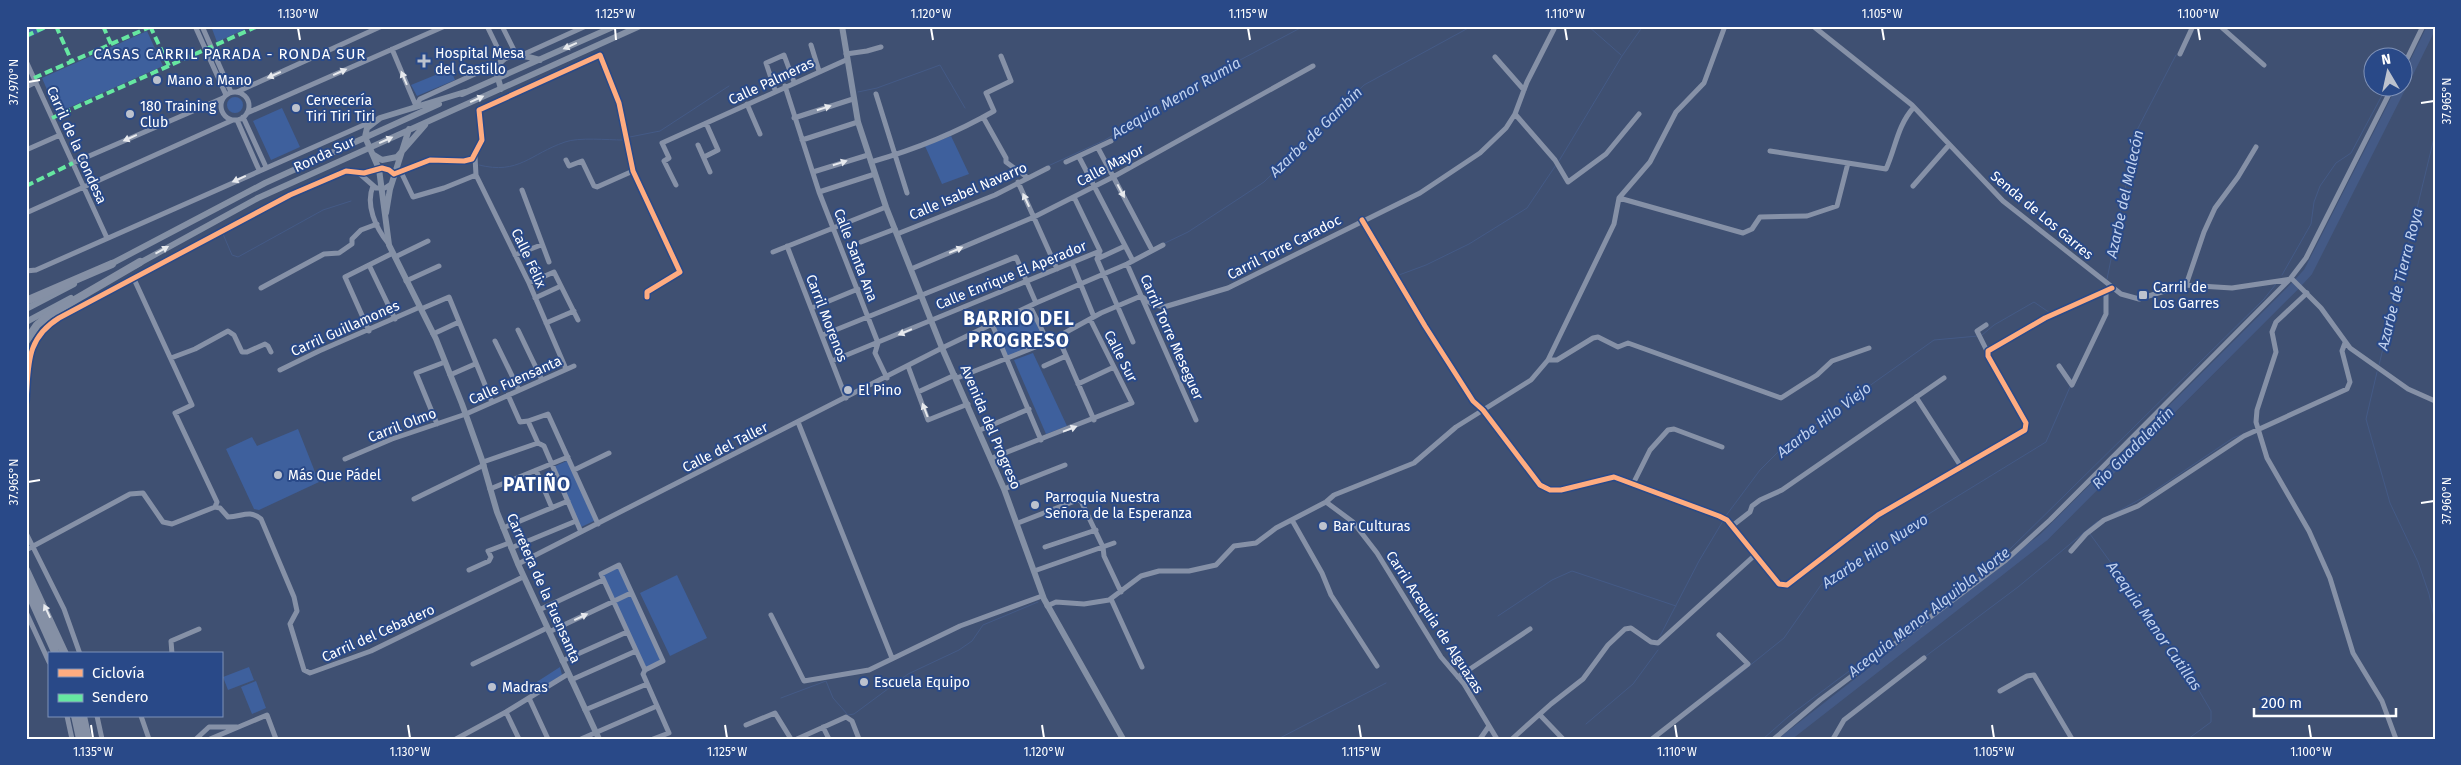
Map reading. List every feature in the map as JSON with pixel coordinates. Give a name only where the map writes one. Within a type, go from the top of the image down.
[{"type":"highway","points":[[26,341],[37,325],[49,316],[140,262]]},
{"type":"highway","points":[[26,300],[112,264]]},
{"type":"highway","points":[[26,570],[64,652]]},
{"type":"highway","points":[[26,587],[55,652]]},
{"type":"highway","points":[[75,718],[80,739]]},
{"type":"highway","points":[[84,718],[88,739]]},
{"type":"main road","name":"Ronda Sur","points":[[26,309],[265,183],[615,26]]},
{"type":"main road","name":"Ronda Sur","points":[[26,322],[258,198],[640,26]]},
{"type":"main road","name":"Avenida del Progreso","points":[[842,26],[858,122],[886,207],[942,348],[992,458],[1018,523],[1042,596],[1123,739]]},
{"type":"main road","points":[[501,89],[496,78],[496,71],[501,61],[519,54],[540,60]]},
{"type":"main road","points":[[365,137],[367,128],[380,118],[394,112],[404,111],[465,92]]},
{"type":"main road","points":[[404,111],[408,118],[409,130]]},
{"type":"main road","points":[[373,154],[377,158],[387,160],[400,155],[413,137],[432,119]]},
{"type":"main road","name":"Carretera de la Fuensanta","points":[[385,222],[391,184],[398,173],[400,155],[409,130]]},
{"type":"main road","name":"Carretera de la Fuensanta","points":[[365,137],[373,154],[382,189],[389,244],[433,334],[466,414],[503,528],[523,577],[599,739]]},
{"type":"street","points":[[195,26],[229,94]]},
{"type":"street","points":[[202,26],[229,94],[221,110],[227,118],[235,120]]},
{"type":"street","points":[[73,163],[382,26]]},
{"type":"street","points":[[26,213],[445,26]]},
{"type":"street","points":[[416,106],[420,99],[501,61],[487,26]]},
{"type":"street","points":[[502,26],[519,54],[586,26]]},
{"type":"street","points":[[1047,606],[1056,602],[1084,604],[1111,598],[1141,576],[1159,571],[1189,571],[1216,565],[1234,546],[1256,542],[1326,502],[1334,495],[1414,463],[1456,427],[1531,380],[1548,360],[1614,224],[1619,198],[1650,162],[1676,112],[1704,83],[1725,26]]},
{"type":"street","name":"Senda de Los Garres","points":[[1813,26],[1914,107],[2003,201],[2112,288],[2127,297],[2139,299],[2186,285],[2232,288],[2292,279]]},
{"type":"street","points":[[2180,54],[2194,26]]},
{"type":"street","points":[[2220,26],[2264,65]]},
{"type":"street","points":[[2412,48],[2423,26]]},
{"type":"street","name":"Carril Torre Caradoc","points":[[1141,296],[1152,304],[1164,307],[1228,288],[1269,270],[1362,220],[1420,192],[1480,153],[1506,128],[1515,114],[1524,90],[1554,29]]},
{"type":"street","points":[[811,45],[819,71]]},
{"type":"street","name":"Calle Palmeras","points":[[676,186],[664,161],[669,158],[662,143],[846,57],[881,47]]},
{"type":"street","points":[[392,49],[416,106]]},
{"type":"street","name":"Calle Félix","points":[[566,369],[535,298],[476,175],[475,157],[482,140],[479,110],[600,55],[619,102],[633,171]]},
{"type":"street","points":[[776,90],[766,63],[784,55],[794,82]]},
{"type":"street","points":[[871,162],[894,155],[994,111],[986,93],[1011,82],[1000,56]]},
{"type":"street","points":[[1495,57],[1524,90]]},
{"type":"street","name":"Carril de la Condesa","points":[[26,61],[107,238]]},
{"type":"street","name":"Calle Mayor","points":[[911,269],[1034,217],[1074,197],[1313,66]]},
{"type":"street","points":[[26,87],[36,82]]},
{"type":"street","name":"Calle Santa Ana","points":[[785,86],[819,192],[834,226],[878,343],[875,353],[887,378]]},
{"type":"street","points":[[229,94],[245,96],[248,101],[245,115],[266,167]]},
{"type":"street","points":[[876,94],[907,193]]},
{"type":"street","points":[[1774,739],[1820,700],[2006,560],[2050,520],[2292,279],[2306,258],[2387,98]]},
{"type":"street","points":[[794,118],[853,99]]},
{"type":"street","points":[[747,104],[760,134]]},
{"type":"street","points":[[1770,150],[1886,170],[1896,135],[1903,121],[1914,107]]},
{"type":"street","points":[[1515,114],[1555,160],[1568,182],[1606,154],[1639,114]]},
{"type":"street","points":[[983,117],[1006,158],[1006,162],[1028,178]]},
{"type":"street","points":[[26,271],[36,270],[380,118]]},
{"type":"street","points":[[235,120],[259,170]]},
{"type":"street","points":[[802,140],[858,122]]},
{"type":"street","points":[[704,157],[718,150],[706,124]]},
{"type":"street","points":[[26,150],[60,135]]},
{"type":"street","points":[[1066,162],[1111,141]]},
{"type":"street","points":[[698,144],[710,172]]},
{"type":"street","points":[[1913,186],[1949,145]]},
{"type":"street","points":[[2186,285],[2204,232],[2215,208],[2238,177],[2256,147]]},
{"type":"street","points":[[1098,148],[1152,250]]},
{"type":"street","points":[[813,172],[868,155]]},
{"type":"street","points":[[398,173],[430,160],[464,160],[475,157]]},
{"type":"street","points":[[1079,157],[1133,261]]},
{"type":"street","points":[[566,160],[569,166],[582,161],[594,186],[597,187],[633,171],[680,272],[647,292],[647,297]]},
{"type":"street","points":[[1619,198],[1743,233],[1752,228],[1756,219],[1760,217],[1807,216],[1836,206],[1848,163]]},
{"type":"street","name":"Calle Isabel Navarro","points":[[861,242],[995,195],[1048,168]]},
{"type":"street","points":[[376,170],[369,198],[377,224],[389,244]]},
{"type":"street","points":[[26,401],[28,359],[34,343],[45,328],[59,318],[290,195],[346,171],[389,170],[398,173],[413,197],[444,188],[476,175]]},
{"type":"street","points":[[358,172],[371,185],[382,189],[391,184]]},
{"type":"street","points":[[819,192],[875,174]]},
{"type":"street","points":[[1018,182],[1057,269]]},
{"type":"street","points":[[522,190],[541,245],[549,262]]},
{"type":"street","points":[[1074,197],[1100,251],[1097,260],[1133,342]]},
{"type":"street","points":[[773,252],[834,226],[886,207]]},
{"type":"street","points":[[1362,220],[1425,326],[1473,401],[1483,410],[1532,477],[1550,490],[1614,477],[1719,516],[1732,526],[1779,584],[1787,586],[1878,516],[2025,430],[2026,423],[1977,331],[1986,325]]},
{"type":"street","points":[[261,288],[324,254],[340,253],[352,244],[352,238],[361,230],[377,224]]},
{"type":"street","points":[[368,331],[344,277],[428,241]]},
{"type":"street","name":"Calle del Taller","points":[[518,564],[887,378],[942,348],[1036,303],[1127,264],[1163,244]]},
{"type":"street","points":[[515,255],[541,245]]},
{"type":"street","name":"Carril Morenos","points":[[788,246],[846,398]]},
{"type":"street","points":[[1097,260],[1125,246]]},
{"type":"street","name":"Calle Enrique El Aperador","points":[[832,361],[1100,251]]},
{"type":"street","points":[[823,335],[1016,257],[1036,303]]},
{"type":"street","name":"Calle Sur","points":[[1072,263],[1092,318],[1132,403],[1094,420]]},
{"type":"street","name":"Carril Torre Meseguer","points":[[1127,264],[1196,420]]},
{"type":"street","points":[[369,265],[395,319]]},
{"type":"street","points":[[406,281],[439,266]]},
{"type":"street","points":[[528,283],[554,272],[578,320]]},
{"type":"street","points":[[26,550],[130,494],[143,493],[163,522],[172,524],[215,507],[217,502],[175,413],[192,405],[134,279]]},
{"type":"street","points":[[2292,279],[2321,308],[2345,343],[2408,389],[2435,401]]},
{"type":"street","points":[[535,298],[561,286]]},
{"type":"street","points":[[1988,353],[2004,340],[2112,288]]},
{"type":"street","points":[[812,308],[858,289]]},
{"type":"street","points":[[2059,366],[2072,385],[2106,314],[2106,291]]},
{"type":"street","points":[[2306,292],[2276,322],[2272,332],[2276,352],[2256,422],[2267,458],[2309,531],[2330,578],[2353,653],[2382,700],[2397,739]]},
{"type":"street","points":[[918,392],[1048,342],[1092,318],[1141,296]]},
{"type":"street","name":"Carril Guillamones","points":[[280,370],[319,350],[449,297],[459,322]]},
{"type":"street","points":[[1030,306],[1048,342]]},
{"type":"street","points":[[546,323],[574,311]]},
{"type":"street","points":[[433,334],[459,322],[492,402]]},
{"type":"street","points":[[992,324],[1008,358],[1041,440]]},
{"type":"street","points":[[518,330],[542,380]]},
{"type":"street","points":[[170,358],[195,349],[228,331],[234,336],[242,352],[247,352],[265,344],[271,352]]},
{"type":"street","points":[[992,458],[1094,420],[1058,337]]},
{"type":"street","points":[[1548,360],[1557,360],[1587,341],[1598,337],[1618,347],[1628,343],[1781,398],[1817,375],[1832,361],[1869,348]]},
{"type":"street","points":[[494,341],[519,390]]},
{"type":"street","points":[[2071,552],[2086,534],[2104,520],[2138,506],[2244,436],[2259,431],[2347,389],[2350,382],[2342,351],[2345,343]]},
{"type":"street","points":[[1044,366],[1066,356]]},
{"type":"street","points":[[437,424],[416,373],[445,362]]},
{"type":"street","points":[[450,375],[475,364]]},
{"type":"street","name":"Calle Fuensanta","points":[[466,414],[574,366]]},
{"type":"street","points":[[908,366],[928,420],[968,404]]},
{"type":"street","points":[[1078,384],[1114,367]]},
{"type":"street","points":[[1732,526],[1750,512],[1752,506],[1760,500],[1782,490],[1944,378]]},
{"type":"street","points":[[508,395],[520,422],[548,414],[598,524]]},
{"type":"street","points":[[1916,397],[1962,468]]},
{"type":"street","points":[[980,430],[1029,409]]},
{"type":"street","name":"Carril Olmo","points":[[346,459],[466,414]]},
{"type":"street","points":[[528,421],[538,443],[544,446],[581,532]]},
{"type":"street","points":[[798,422],[892,658]]},
{"type":"street","points":[[1633,484],[1650,450],[1668,430],[1674,429],[1722,447]]},
{"type":"street","points":[[414,499],[483,464],[538,443]]},
{"type":"street","points":[[574,470],[609,453]]},
{"type":"street","points":[[490,489],[568,458]]},
{"type":"street","points":[[1004,489],[1064,465]]},
{"type":"street","points":[[536,470],[552,508]]},
{"type":"street","points":[[1018,523],[1080,499],[1096,530],[1103,547],[1104,556],[1121,592]]},
{"type":"street","points":[[503,528],[568,501]]},
{"type":"street","name":"Carril Acequia de Alguazas","points":[[1326,502],[1353,522],[1377,553],[1441,657],[1458,677],[1497,739]]},
{"type":"street","name":"Carril del Cebadero","points":[[215,507],[220,508],[228,517],[236,518],[248,512],[255,514],[261,519],[294,597],[297,611],[290,624],[304,670],[310,673],[371,651],[523,577]]},
{"type":"street","points":[[1292,520],[1322,572],[1331,595],[1377,666]]},
{"type":"street","points":[[469,570],[489,561],[491,557],[488,551],[510,546],[576,521]]},
{"type":"street","points":[[1045,547],[1096,530]]},
{"type":"street","points":[[26,533],[64,609],[79,652]]},
{"type":"street","points":[[1034,571],[1114,543]]},
{"type":"street","points":[[1512,739],[1550,704],[1583,679],[1608,645],[1625,629],[1631,628],[1651,642],[1658,643],[1755,554]]},
{"type":"street","points":[[644,670],[663,661],[619,565],[601,574],[636,651],[644,670],[643,674],[647,684],[669,733],[652,739]]},
{"type":"street","points":[[539,610],[603,580]]},
{"type":"street","points":[[473,664],[631,593]]},
{"type":"street","points":[[772,615],[804,681],[869,670],[960,626],[1042,596]]},
{"type":"street","points":[[1111,598],[1142,667]]},
{"type":"street","points":[[26,612],[48,660]]},
{"type":"street","points":[[171,652],[171,641],[199,629]]},
{"type":"street","points":[[1458,677],[1530,629]]},
{"type":"street","points":[[562,661],[627,632]]},
{"type":"street","points":[[1652,739],[1748,664],[1719,635]]},
{"type":"street","points":[[456,739],[570,677],[636,651]]},
{"type":"street","points":[[1833,739],[1844,720],[1924,658]]},
{"type":"street","points":[[2000,691],[2028,676],[2034,675],[2072,739]]},
{"type":"street","points":[[585,710],[647,684]]},
{"type":"street","points":[[529,698],[548,739]]},
{"type":"street","points":[[581,739],[657,706]]},
{"type":"street","points":[[506,712],[518,739]]},
{"type":"street","points":[[746,725],[775,713],[792,739]]},
{"type":"street","points":[[210,739],[267,715],[276,739]]},
{"type":"street","points":[[1540,715],[1563,739]]},
{"type":"street","points":[[797,739],[846,717],[852,721],[859,739]]},
{"type":"street","points":[[67,718],[72,739]]},
{"type":"street","points":[[97,718],[102,739]]},
{"type":"street","points":[[142,718],[149,739]]},
{"type":"street","points":[[1480,739],[1489,726]]},
{"type":"street","points":[[196,739],[209,727],[237,727]]},
{"type":"street","points":[[822,727],[829,739]]},
{"type":"shaded area","points":[[26,26],[52,26],[26,39]]},
{"type":"shaded area","points":[[211,26],[252,26],[217,42]]},
{"type":"shaded area","points":[[147,31],[163,66],[57,113],[42,78]]},
{"type":"shaded area","points":[[450,69],[455,80],[417,96],[411,85]]},
{"type":"shaded area","points":[[235,97],[241,99],[243,105],[241,111],[235,113],[229,111],[227,105],[229,99]]},
{"type":"shaded area","points":[[282,108],[300,147],[271,160],[253,121]]},
{"type":"shaded area","points":[[951,136],[969,174],[942,184],[925,146]]},
{"type":"shaded area","points":[[1030,306],[1048,342],[1008,358],[992,324]]},
{"type":"shaded area","points":[[1033,353],[1067,426],[1046,434],[1014,360]]},
{"type":"shaded area","name":"Más Que Pádel","points":[[298,429],[319,482],[259,510],[254,509],[226,449],[252,437],[257,446]]},
{"type":"shaded area","points":[[569,460],[596,520],[579,528],[553,467]]},
{"type":"shaded area","points":[[619,565],[663,661],[645,670],[601,574]]},
{"type":"shaded area","points":[[677,575],[707,638],[670,656],[640,593]]},
{"type":"shaded area","points":[[249,667],[254,680],[228,690],[223,677]]},
{"type":"shaded area","points":[[560,667],[562,675],[536,691],[532,685]]},
{"type":"shaded area","points":[[256,681],[266,708],[252,714],[241,687]]},
{"type":"waterway","name":"Acequia Menor Rumia","points":[[1048,166],[1105,140],[1210,76],[1304,26]]},
{"type":"waterway","name":"Azarbe de Gambín","points":[[1165,243],[1188,232],[1264,182],[1364,85],[1472,26]]},
{"type":"waterway","name":"Azarbe de Gambín","points":[[1588,26],[1621,55]]},
{"type":"waterway","points":[[1559,161],[1622,56],[1643,26]]},
{"type":"waterway","name":"Río Guadalentín","points":[[2414,63],[2432,26]]},
{"type":"waterway","name":"Azarbe del Malecón","points":[[2107,279],[2137,130],[2176,55]]},
{"type":"waterway","name":"Acequia Menor Rumia","points":[[858,92],[877,88],[940,65],[965,108]]},
{"type":"waterway","name":"Acequia Menor Rumia","points":[[630,137],[660,131],[729,86]]},
{"type":"waterway","name":"Acequia Menor Alquibla Norte","points":[[2282,275],[2311,224],[2314,202],[2320,186],[2336,163],[2351,153],[2381,98]]},
{"type":"waterway","name":"Río Guadalentín","points":[[1785,739],[2044,537],[2295,286],[2308,272],[2396,98]]},
{"type":"waterway","name":"Azarbe de Tierra Roya","points":[[2379,365],[2435,134]]},
{"type":"waterway","name":"Acequia Menor Rumia","points":[[479,165],[493,167],[515,165],[571,140],[623,140]]},
{"type":"waterway","points":[[1399,275],[1426,265],[1469,244],[1527,208],[1556,165]]},
{"type":"waterway","name":"Acequia Menor Rumia","points":[[223,234],[232,255],[238,257],[323,210],[351,201]]},
{"type":"waterway","name":"Acequia Menor Alquibla Norte","points":[[1763,739],[1789,716],[2003,556],[2264,299],[2276,284]]},
{"type":"waterway","name":"Azarbe Hilo Viejo","points":[[1982,335],[1994,325],[2034,302],[2050,313]]},
{"type":"waterway","name":"Azarbe Hilo Viejo","points":[[1725,517],[1760,470],[1782,448],[1934,340],[1978,336]]},
{"type":"waterway","name":"Azarbe de Tierra Roya","points":[[2377,372],[2366,419],[2390,503],[2418,562],[2429,594],[2435,622]]},
{"type":"waterway","name":"Azarbe Hilo Nuevo","points":[[1717,692],[1784,638],[1821,585],[1909,526],[2046,442],[2070,387]]},
{"type":"waterway","points":[[2113,514],[2148,495],[2233,438],[2241,435]]},
{"type":"waterway","name":"Azarbe Hilo Viejo","points":[[1660,636],[1699,561],[1723,521]]},
{"type":"waterway","points":[[1926,656],[2018,587],[2098,521]]},
{"type":"waterway","name":"Acequia Menor Cutillas","points":[[2090,534],[2178,655],[2211,711],[2211,722],[2188,739]]},
{"type":"waterway","name":"Azarbe Hilo Viejo","points":[[1498,616],[1552,580],[1572,571],[1676,606]]},
{"type":"waterway","points":[[781,698],[826,681],[833,698],[848,715],[854,714],[908,674],[959,650],[972,641],[983,625],[1038,602]]},
{"type":"waterway","points":[[1586,724],[1633,684],[1658,650]]},
{"type":"waterway","name":"Azarbe Hilo Viejo","points":[[1278,739],[1386,683]]},
{"type":"marked path","points":[[26,36],[48,26]]},
{"type":"marked path","points":[[56,26],[72,62]]},
{"type":"marked path","points":[[103,26],[111,44]]},
{"type":"marked path","points":[[150,26],[169,66]]},
{"type":"marked path","points":[[34,78],[152,26]]},
{"type":"marked path","points":[[52,118],[258,26]]},
{"type":"marked path","points":[[26,186],[73,163]]},
{"type":"cycle path","points":[[26,401],[29,365],[34,344],[48,326],[59,318],[290,195],[346,171],[364,173],[382,168],[394,174],[430,160],[464,161],[472,159],[482,140],[479,110],[600,55],[619,103],[633,171],[680,272],[647,292],[647,297]]},
{"type":"cycle path","points":[[1362,220],[1425,326],[1473,401],[1483,410],[1540,485],[1550,490],[1561,490],[1614,477],[1719,516],[1727,520],[1779,584],[1787,585],[1878,515],[2025,430],[2026,423],[1988,356],[1988,351],[2045,318],[2112,288]]},
{"type":"place","name":"Hospital Mesa del Castillo","points":[[424,61]]},
{"type":"place","name":"Mano a Mano","points":[[157,80]]},
{"type":"place","name":"Cervecería Tiri Tiri Tiri","points":[[296,108]]},
{"type":"place","name":"180 Training Club","points":[[130,114]]},
{"type":"place","name":"Carril de Los Garres","points":[[2143,295]]},
{"type":"place","name":"El Pino","points":[[848,390]]},
{"type":"place","name":"Más Que Pádel","points":[[278,475]]},
{"type":"place","name":"Parroquia Nuestra Señora de la Esperanza","points":[[1035,505]]},
{"type":"place","name":"Bar Culturas","points":[[1323,526]]},
{"type":"place","name":"Escuela Equipo","points":[[864,682]]},
{"type":"place","name":"Madras","points":[[492,687]]},
{"type":"district","name":"CASAS CARRIL PARADA - RONDA SUR","points":[[230,54]]},
{"type":"district","name":"BARRIO DEL PROGRESO","points":[[1019,329]]},
{"type":"district","name":"PATIÑO","points":[[537,484]]}]
